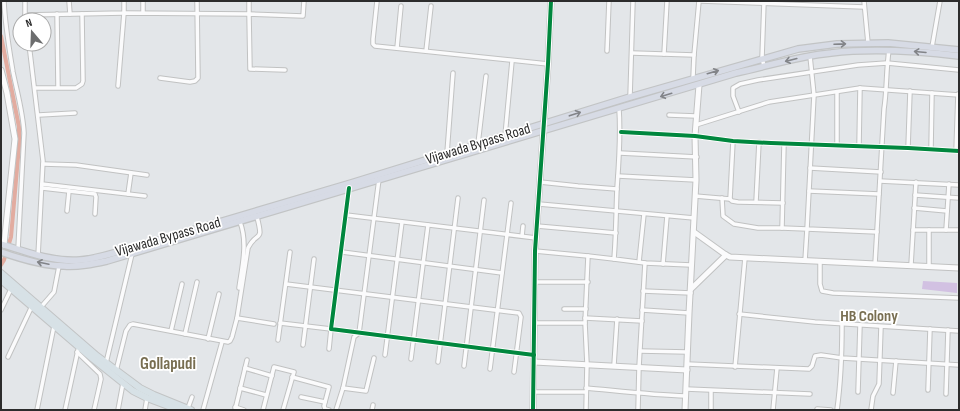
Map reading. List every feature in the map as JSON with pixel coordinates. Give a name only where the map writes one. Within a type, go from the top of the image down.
[{"type":"highway","points":[[2,277],[106,363],[140,388],[189,409]]},
{"type":"highway","points":[[2,277],[11,289],[54,325],[78,349],[122,383],[147,398],[179,410]]},
{"type":"main road","name":"Vijawada Bypass Road","points":[[3,245],[38,256],[66,260],[92,258],[143,245],[379,177],[544,127],[630,97],[762,58],[809,47],[837,44],[888,43],[959,50]]},
{"type":"main road","name":"Vijawada Bypass Road","points":[[2,252],[59,266],[80,266],[92,264],[132,254],[257,217],[349,188],[447,153],[505,136],[619,109],[764,66],[810,56],[832,53],[890,50],[920,51],[959,56]]},
{"type":"street","points":[[4,1],[5,23],[13,72],[23,116],[24,133],[17,249]]},
{"type":"street","points":[[25,1],[25,12]]},
{"type":"street","points":[[69,1],[70,14]]},
{"type":"street","points":[[118,86],[124,1]]},
{"type":"street","points":[[143,1],[143,13]]},
{"type":"street","points":[[160,78],[190,82],[195,81],[198,78],[197,1]]},
{"type":"street","points":[[249,1],[250,69],[285,70]]},
{"type":"street","points":[[52,14],[143,13],[303,16],[304,1]]},
{"type":"street","points":[[377,1],[373,44],[397,48],[548,64]]},
{"type":"street","points":[[534,410],[535,251],[551,1]]},
{"type":"street","points":[[607,51],[609,1]]},
{"type":"street","points":[[630,97],[633,1]]},
{"type":"street","points":[[664,54],[667,1]]},
{"type":"street","points":[[693,78],[700,1],[800,3],[864,7]]},
{"type":"street","points":[[833,1],[833,6]]},
{"type":"street","points":[[864,1],[868,43]]},
{"type":"street","points":[[932,47],[940,1]]},
{"type":"street","points":[[764,2],[762,58],[764,66]]},
{"type":"street","points":[[397,48],[401,6]]},
{"type":"street","points":[[426,51],[431,6]]},
{"type":"street","points":[[57,14],[58,87]]},
{"type":"street","points":[[35,88],[76,88],[82,84],[82,14]]},
{"type":"street","points":[[875,264],[887,90],[887,63],[890,50]]},
{"type":"street","points":[[30,52],[43,164],[38,256]]},
{"type":"street","points":[[632,53],[694,55]]},
{"type":"street","points":[[805,261],[814,95],[810,56]]},
{"type":"street","points":[[505,136],[512,61]]},
{"type":"street","points":[[739,112],[732,91],[735,86],[758,80],[811,71],[887,63],[959,70]]},
{"type":"street","points":[[1,70],[7,93],[15,139],[3,245]]},
{"type":"street","points":[[447,153],[453,73]]},
{"type":"street","points":[[478,144],[486,76]]},
{"type":"street","points":[[685,410],[691,265],[694,232],[697,156],[695,136],[698,85]]},
{"type":"street","points":[[859,146],[860,88]]},
{"type":"street","points":[[621,132],[695,136],[784,144],[957,151],[959,94],[860,88],[769,102],[696,125]]},
{"type":"street","points":[[908,148],[910,91]]},
{"type":"street","points":[[837,92],[837,145]]},
{"type":"street","points":[[931,149],[932,93]]},
{"type":"street","points":[[614,259],[621,132],[619,109]]},
{"type":"street","points":[[38,115],[75,113]]},
{"type":"street","points":[[669,115],[696,116]]},
{"type":"street","points":[[730,199],[733,140]]},
{"type":"street","points":[[756,202],[759,142]]},
{"type":"street","points":[[782,228],[784,144]]},
{"type":"street","points":[[620,153],[697,156]]},
{"type":"street","points":[[43,164],[76,165],[147,175]]},
{"type":"street","points":[[810,168],[881,172]]},
{"type":"street","points":[[128,194],[130,173]]},
{"type":"street","points":[[618,176],[696,180]]},
{"type":"street","points":[[336,410],[343,388],[354,337],[359,333],[379,177]]},
{"type":"street","points":[[880,181],[959,185]]},
{"type":"street","points":[[540,182],[617,189]]},
{"type":"street","points":[[911,265],[916,182]]},
{"type":"street","points":[[946,230],[949,184]]},
{"type":"street","points":[[42,186],[95,194],[94,214]]},
{"type":"street","points":[[42,186],[145,196]]},
{"type":"street","points":[[329,349],[349,188]]},
{"type":"street","points":[[67,211],[69,191]]},
{"type":"street","points":[[808,191],[880,194]]},
{"type":"street","points":[[915,195],[959,198]]},
{"type":"street","points":[[695,196],[730,199],[738,202],[783,203]]},
{"type":"street","points":[[438,362],[458,198]]},
{"type":"street","points":[[722,198],[723,216],[734,224],[758,228],[877,232]]},
{"type":"street","points":[[464,366],[484,200]]},
{"type":"street","points":[[490,369],[511,203]]},
{"type":"street","points":[[539,204],[694,218]]},
{"type":"street","points":[[914,208],[947,211]]},
{"type":"street","points":[[346,214],[536,238]]},
{"type":"street","points":[[639,262],[644,214]]},
{"type":"street","points":[[663,264],[667,216]]},
{"type":"street","points":[[116,370],[126,330],[133,324],[222,342],[228,342],[231,339],[237,318],[248,248],[250,244],[260,236],[261,230],[257,217]]},
{"type":"street","points":[[239,288],[244,244],[243,228],[240,222]]},
{"type":"street","points":[[385,355],[402,222]]},
{"type":"street","points":[[411,359],[428,225]]},
{"type":"street","points":[[522,236],[523,226]]},
{"type":"street","points":[[537,226],[616,233]]},
{"type":"street","points":[[913,230],[959,230]]},
{"type":"street","points":[[928,266],[929,230]]},
{"type":"street","points":[[694,232],[726,256],[959,268]]},
{"type":"street","points":[[535,251],[639,262],[691,265]]},
{"type":"street","points":[[278,340],[290,252]]},
{"type":"street","points":[[342,252],[502,273]]},
{"type":"street","points":[[106,363],[132,254]]},
{"type":"street","points":[[586,410],[587,364],[585,318],[588,282],[588,256]]},
{"type":"street","points":[[643,291],[691,291],[726,256]]},
{"type":"street","points":[[736,366],[739,314],[745,258]]},
{"type":"street","points":[[303,346],[314,259]]},
{"type":"street","points":[[820,261],[820,284],[822,291],[833,293],[959,298]]},
{"type":"street","points":[[638,410],[645,262]]},
{"type":"street","points":[[40,307],[54,292],[59,266]]},
{"type":"street","points":[[185,334],[197,282]]},
{"type":"street","points":[[535,282],[588,282]]},
{"type":"street","points":[[171,331],[182,284]]},
{"type":"street","points":[[286,284],[519,313],[521,315],[514,372]]},
{"type":"street","points":[[1,310],[11,289]]},
{"type":"street","points":[[208,339],[219,294]]},
{"type":"street","points":[[8,357],[32,306]]},
{"type":"street","points":[[564,309],[586,309]]},
{"type":"street","points":[[642,310],[689,313]]},
{"type":"street","points":[[739,314],[842,324],[959,331]]},
{"type":"street","points":[[237,318],[274,324]]},
{"type":"street","points":[[585,318],[642,321]]},
{"type":"street","points":[[614,365],[617,319]]},
{"type":"street","points":[[534,323],[585,323]]},
{"type":"street","points":[[280,324],[331,329],[534,355]]},
{"type":"street","points":[[837,410],[842,358],[842,324]]},
{"type":"street","points":[[37,410],[54,325]]},
{"type":"street","points":[[858,392],[860,325]]},
{"type":"street","points":[[871,410],[873,396],[879,384],[881,327]]},
{"type":"street","points":[[928,390],[930,329]]},
{"type":"street","points":[[946,394],[948,330]]},
{"type":"street","points":[[204,410],[222,342]]},
{"type":"street","points":[[65,410],[78,349]]},
{"type":"street","points":[[78,349],[100,374],[101,379],[94,410]]},
{"type":"street","points":[[640,351],[687,352]]},
{"type":"street","points":[[687,364],[808,369],[812,366],[814,358],[817,355],[842,358],[880,359],[929,364],[959,365]]},
{"type":"street","points":[[343,388],[366,391],[374,358]]},
{"type":"street","points":[[244,410],[235,409],[246,360]]},
{"type":"street","points":[[893,393],[896,361]]},
{"type":"street","points":[[534,362],[687,370]]},
{"type":"street","points":[[263,410],[274,367],[294,372],[283,410]]},
{"type":"street","points":[[244,368],[272,376]]},
{"type":"street","points":[[773,410],[777,368]]},
{"type":"street","points":[[292,377],[329,387],[325,402],[325,408],[329,410]]},
{"type":"street","points":[[118,410],[122,383]]},
{"type":"street","points":[[240,388],[266,396]]},
{"type":"street","points":[[686,389],[774,394],[810,394]]},
{"type":"street","points":[[534,392],[586,390],[686,396]]},
{"type":"street","points":[[711,391],[711,410]]},
{"type":"street","points":[[301,396],[325,402]]},
{"type":"street","points":[[189,409],[192,397]]},
{"type":"street","points":[[145,410],[147,398]]},
{"type":"street","points":[[817,409],[831,410]]},
{"type":"shaded area","points":[[923,281],[957,283],[957,293],[922,289]]},
{"type":"waterway","points":[[1,36],[19,127],[19,146],[11,237],[1,265]]},
{"type":"cycle path","points":[[533,410],[535,251],[551,1]]},
{"type":"cycle path","points":[[621,132],[695,136],[733,141],[959,151]]},
{"type":"cycle path","points":[[349,188],[331,329],[534,355]]},
{"type":"district","name":"HB Colony","points":[[869,316]]},
{"type":"district","name":"Gollapudi","points":[[168,364]]}]
